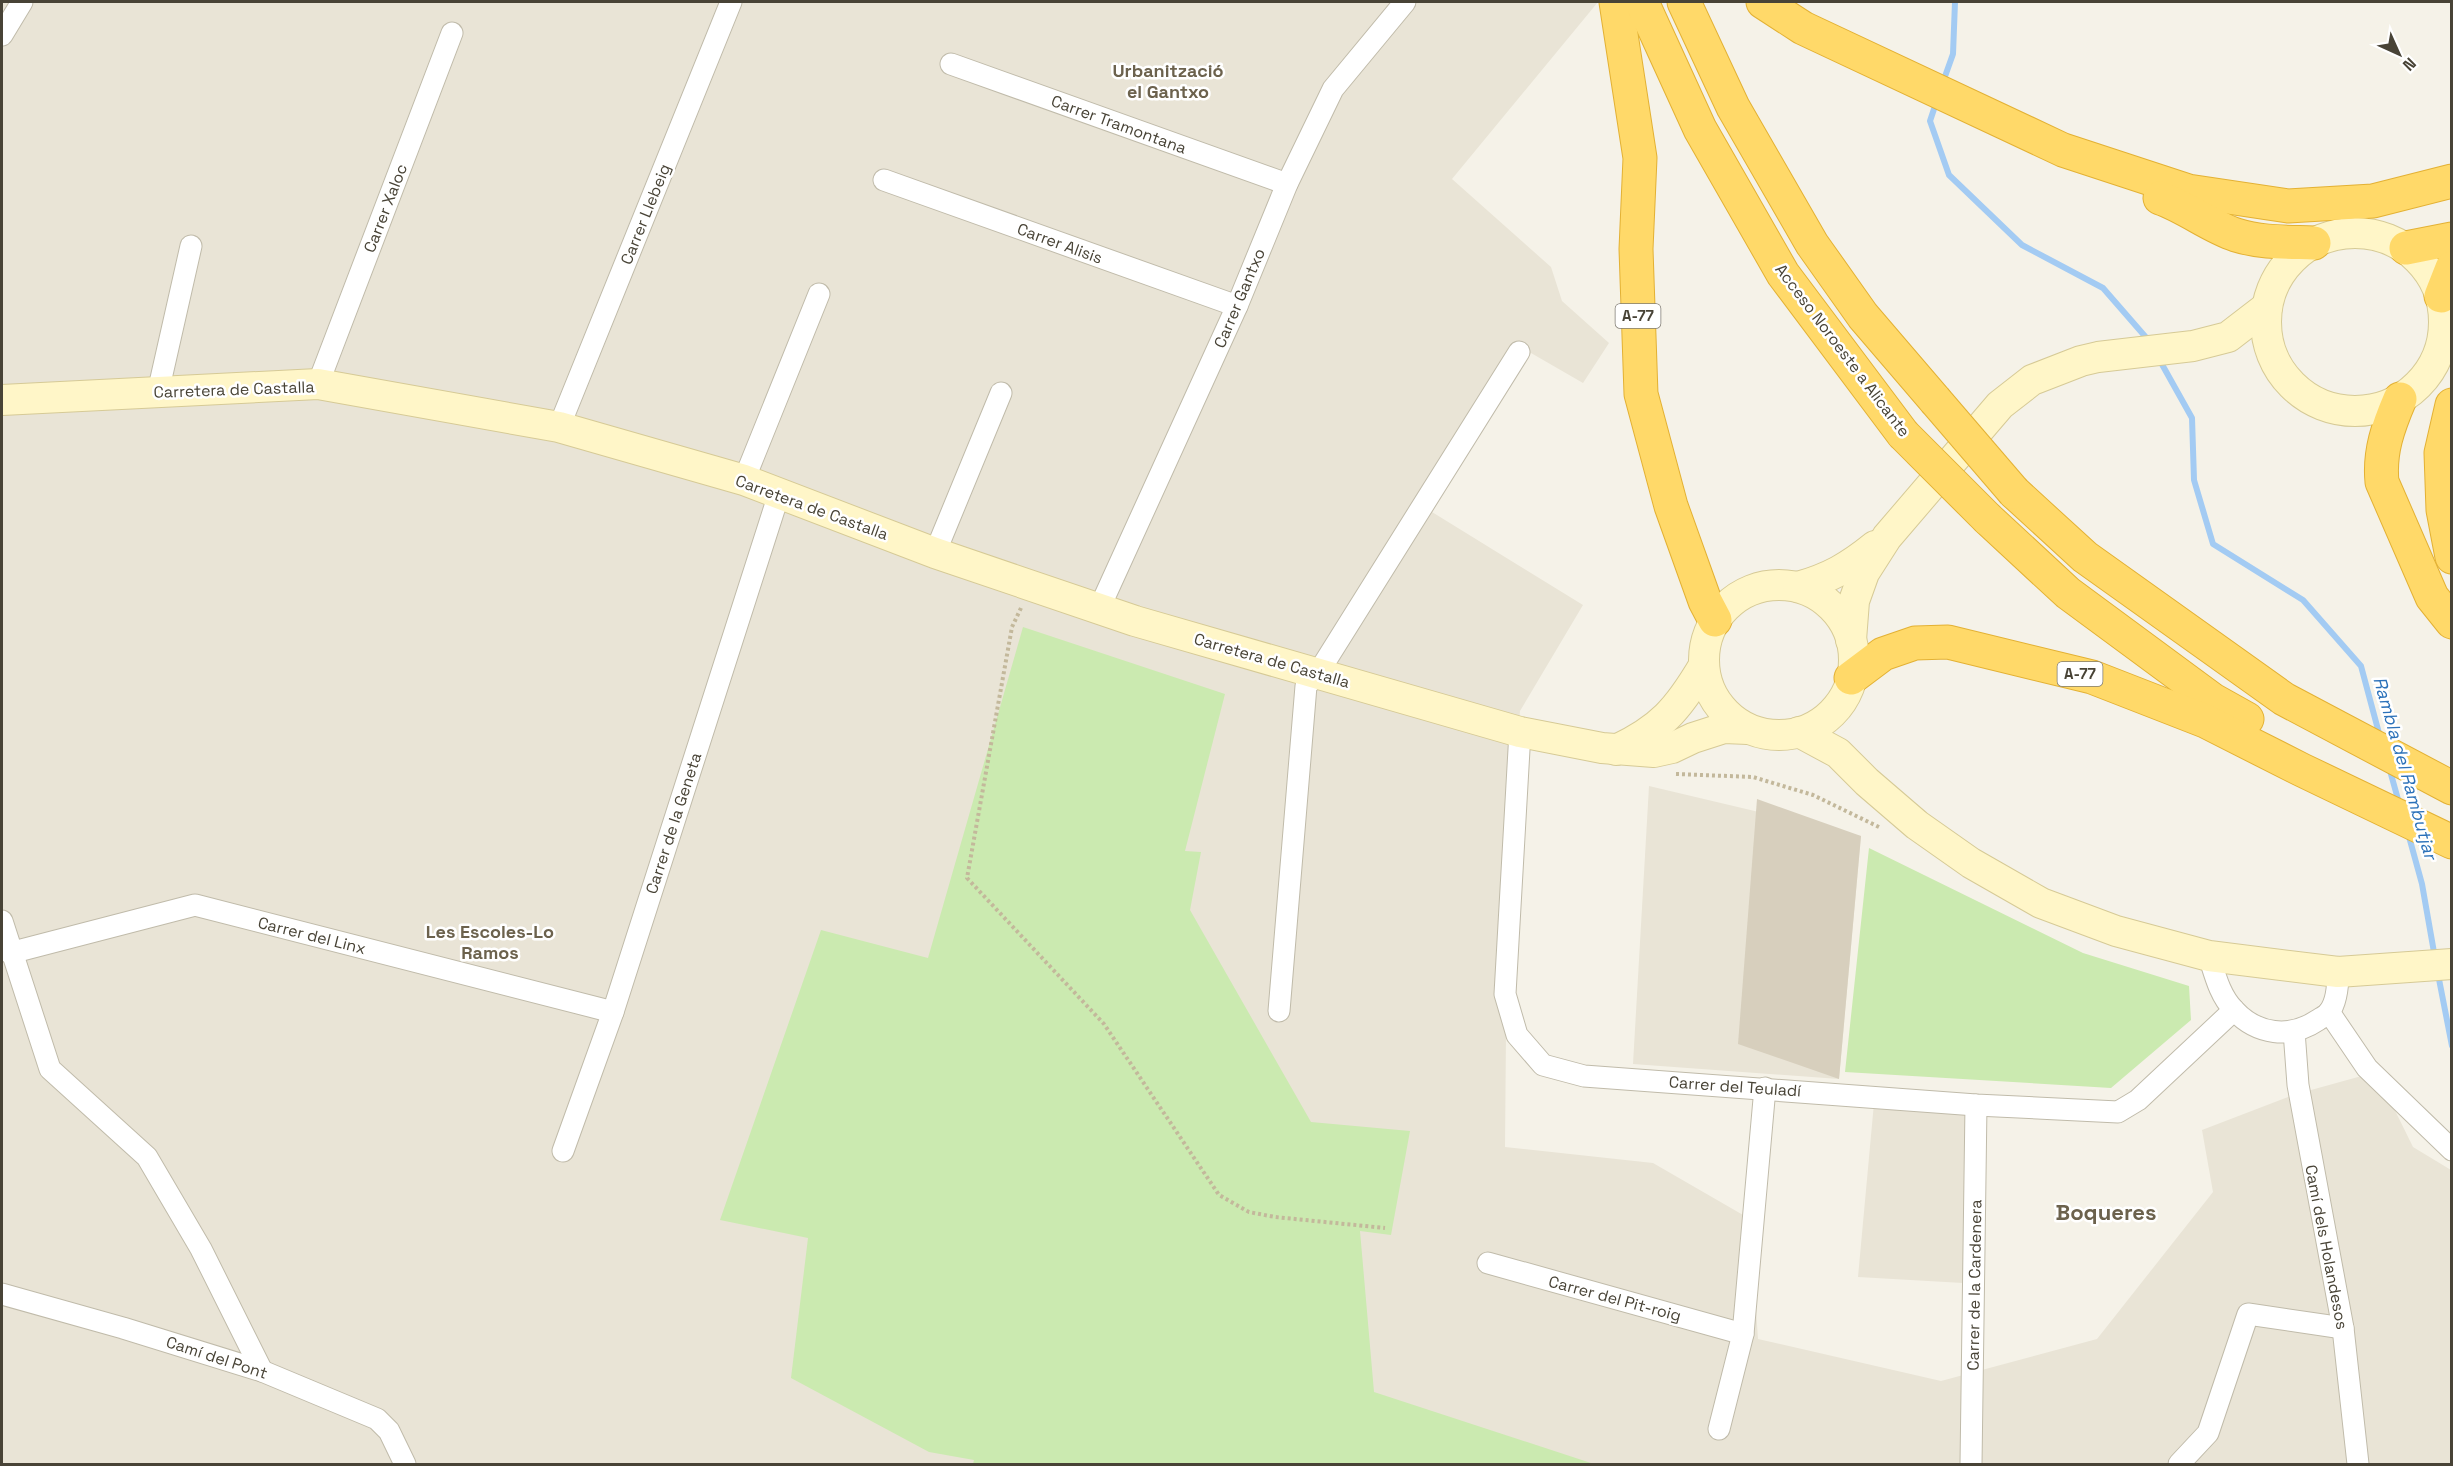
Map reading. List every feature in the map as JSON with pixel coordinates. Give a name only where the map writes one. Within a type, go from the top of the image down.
[{"type":"highway","name":"A-77","points":[[1616,2],[1640,158],[1636,249],[1641,394],[1671,506],[1705,602],[1715,620]]},
{"type":"highway","name":"Acceso Noroeste a Alicante","points":[[1642,2],[1700,129],[1784,274],[1903,434],[1988,519],[2068,592],[2213,700],[2303,761]]},
{"type":"highway","points":[[1684,2],[1733,107],[1812,244],[1863,316],[2014,492],[2085,557],[2284,699],[2451,788]]},
{"type":"highway","points":[[1763,2],[1803,28],[2063,150],[2188,191],[2288,206],[2373,201],[2451,181]]},
{"type":"highway","points":[[2063,150],[2102,177],[2177,204],[2235,235],[2270,242],[2314,243]]},
{"type":"highway","points":[[2406,248],[2451,239]]},
{"type":"highway","points":[[2400,399],[2383,445],[2380,464],[2382,482],[2432,597],[2451,622]]},
{"type":"highway","points":[[2451,405],[2441,453],[2443,510],[2451,557]]},
{"type":"highway","name":"A-77","points":[[1851,678],[1883,654],[1915,643],[1948,642],[1976,648],[2092,677],[2451,822]]},
{"type":"highway","name":"A-77","points":[[2303,761],[2451,842]]},
{"type":"main road","points":[[2361,233],[2385,237],[2406,248],[2446,282],[2442,344],[2433,366],[2419,385],[2400,399],[2378,409],[2354,411],[2330,408],[2308,398],[2290,383],[2276,364],[2267,336],[2267,307],[2276,281],[2292,259],[2314,243],[2337,235],[2361,233]]},
{"type":"main road","points":[[1851,640],[1840,616],[1822,598],[1798,587],[1775,585],[1751,590],[1731,602],[1715,620],[1705,642],[1703,667],[1708,687],[1718,704],[1731,719],[1749,729],[1774,735],[1811,726],[1840,702],[1851,678],[1854,659],[1851,640],[1854,601],[1864,573],[1887,537],[2000,405],[2032,380],[2098,357],[2193,346],[2228,337],[2267,307]]},
{"type":"main road","points":[[2193,346],[2249,349],[2276,364]]},
{"type":"main road","name":"Carretera de Castalla","points":[[2,400],[318,384],[559,427],[744,480],[935,553],[1135,621],[1520,732],[1609,749],[1654,752],[1672,748],[1724,728],[1749,729]]},
{"type":"main road","points":[[1798,587],[1822,580],[1849,567],[1887,537]]},
{"type":"main road","points":[[1609,749],[1653,730],[1672,714],[1703,667]]},
{"type":"main road","points":[[1811,726],[1868,782],[1917,825],[1971,863],[2041,903],[2116,931],[2209,956],[2338,972],[2451,964]]},
{"type":"street","points":[[2,35],[22,2]]},
{"type":"street","name":"Carrer Llebeig","points":[[559,427],[731,2]]},
{"type":"street","name":"Carrer Gantxo","points":[[1099,609],[1237,306],[1287,184],[1333,89],[1405,2]]},
{"type":"street","name":"Carrer Xaloc","points":[[318,384],[452,33]]},
{"type":"street","name":"Carrer Tramontana","points":[[951,64],[1287,184]]},
{"type":"street","name":"Carrer Alisis","points":[[884,180],[1237,306]]},
{"type":"street","points":[[158,392],[191,246]]},
{"type":"street","points":[[744,480],[819,294]]},
{"type":"street","points":[[1279,1011],[1306,686],[1318,673],[1519,352]]},
{"type":"street","points":[[935,553],[1001,393]]},
{"type":"street","name":"Carrer de la Geneta","points":[[563,1151],[613,1012],[779,494]]},
{"type":"street","name":"Carrer del Teuladí","points":[[1520,732],[1505,994],[1517,1035],[1543,1065],[1584,1076],[1976,1105],[2118,1112],[2138,1100],[2234,1010]]},
{"type":"street","name":"Carrer del Linx","points":[[10,953],[195,905],[613,1012]]},
{"type":"street","points":[[2,921],[10,953],[50,1070],[147,1157],[201,1249],[262,1371]]},
{"type":"street","points":[[2209,956],[2218,986],[2234,1010],[2255,1027],[2278,1032],[2304,1030],[2329,1012],[2337,989],[2338,972]]},
{"type":"street","points":[[2329,1012],[2367,1068],[2451,1150]]},
{"type":"street","name":"Camí dels Holandesos","points":[[2294,1031],[2300,1095],[2343,1328],[2358,1464]]},
{"type":"street","points":[[1719,1429],[1743,1334],[1765,1088]]},
{"type":"street","name":"Carrer de la Cardenera","points":[[1971,1464],[1976,1105]]},
{"type":"street","name":"Carrer del Pit-roig","points":[[1488,1263],[1743,1334]]},
{"type":"street","name":"Camí del Pont","points":[[2,1293],[262,1371],[377,1419],[389,1431],[405,1464]]},
{"type":"street","points":[[2179,1464],[2208,1433],[2248,1314],[2343,1328]]},
{"type":"path","points":[[1033,586],[1012,627],[967,878],[1104,1024],[1219,1195],[1250,1212],[1275,1217],[1385,1228]]},
{"type":"shaded area","points":[[2,2],[1598,2],[1452,179],[1551,267],[1562,301],[1609,343],[1583,383],[1531,353],[1432,512],[1583,605],[1520,711],[1513,785],[1507,921],[1505,1147],[1653,1163],[1750,1219],[1758,1339],[1941,1381],[2097,1339],[2213,1192],[2202,1130],[2293,1095],[2376,1072],[2413,1147],[2451,1170],[2451,1464],[2,1464]]},
{"type":"shaded area","points":[[1649,786],[1861,836],[1839,1079],[1633,1064]]},
{"type":"shaded area","points":[[1874,1103],[1974,1110],[1963,1283],[1858,1277]]},
{"type":"green space","points":[[1023,627],[1225,694],[1185,851],[1201,852],[1190,910],[1311,1122],[1410,1131],[1391,1235],[1360,1231],[1374,1392],[1594,1464],[973,1464],[974,1460],[929,1452],[791,1378],[808,1238],[720,1220],[821,930],[928,958]]},
{"type":"green space","points":[[1869,848],[2083,953],[2189,986],[2191,1020],[2111,1088],[1845,1072]]},
{"type":"building","points":[[1757,799],[1861,836],[1839,1079],[1738,1044]]},
{"type":"waterway","name":"Rambla del Rambutjar","points":[[1943,82],[1953,54],[1955,2]]},
{"type":"waterway","name":"Rambla del Rambutjar","points":[[1936,103],[1930,121],[1949,175],[2022,245],[2103,288],[2150,342]]},
{"type":"waterway","name":"Rambla del Rambutjar","points":[[2159,359],[2192,418],[2194,480],[2213,544],[2303,600],[2361,666],[2380,737]]},
{"type":"waterway","name":"Rambla del Rambutjar","points":[[2389,767],[2399,803]]},
{"type":"waterway","name":"Rambla del Rambutjar","points":[[2408,833],[2422,884],[2435,958]]},
{"type":"waterway","name":"Rambla del Rambutjar","points":[[2438,974],[2452,1046]]},
{"type":"district","name":"Urbanització el Gantxo","points":[[1168,82]]},
{"type":"district","name":"Les Escoles-Lo Ramos","points":[[490,942]]},
{"type":"district","name":"Boqueres","points":[[2106,1212]]}]
